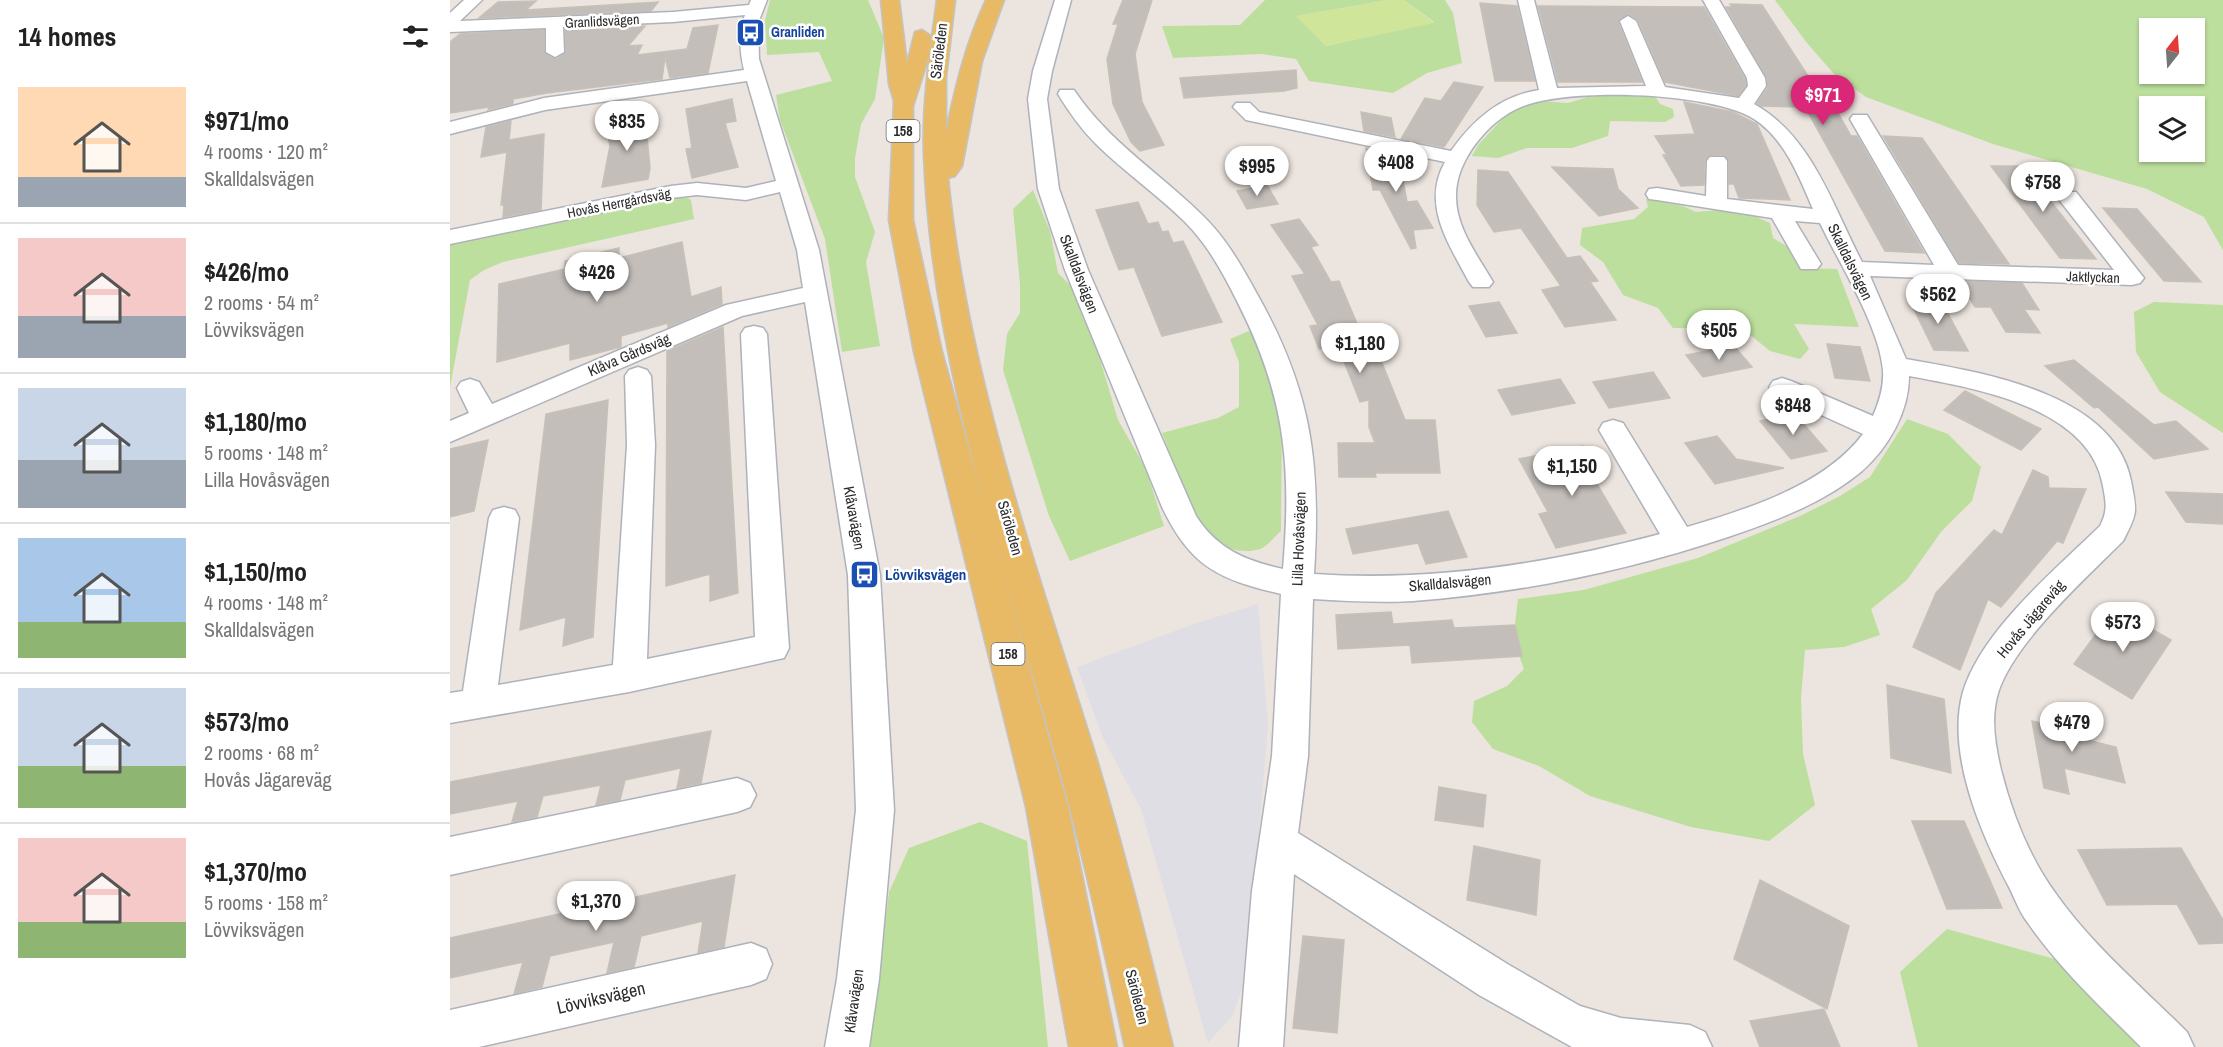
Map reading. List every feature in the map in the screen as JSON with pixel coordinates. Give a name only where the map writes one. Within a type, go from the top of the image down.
[{"type":"main road","name":"158","points":[[890,0],[896,32],[897,75],[903,106]]},
{"type":"main road","name":"Säröleden","points":[[928,0],[919,56],[903,106],[901,220],[928,352],[1047,807],[1093,1047]]},
{"type":"main road","name":"Säröleden","points":[[946,0],[933,94],[944,251],[964,365],[1097,831],[1149,1047]]},
{"type":"main road","points":[[939,185],[951,166],[968,69],[979,34],[995,0]]},
{"type":"street","points":[[450,22],[474,0]]},
{"type":"street","name":"Skalldalsvägen","points":[[1063,0],[1042,74],[1038,112],[1050,197],[1081,286],[1183,521],[1211,556],[1257,577],[1298,585],[1359,590],[1472,582],[1571,568],[1680,541],[1788,501],[1825,482],[1852,464],[1880,430],[1895,387],[1896,365],[1855,269],[1827,218],[1791,143],[1781,131],[1744,105],[1709,97],[1658,92],[1550,92],[1508,105],[1466,143],[1455,158],[1445,188],[1447,217],[1481,282]]},
{"type":"street","points":[[1526,0],[1550,92]]},
{"type":"street","points":[[1711,0],[1756,78],[1757,86],[1744,105]]},
{"type":"street","name":"Granlidsvägen","points":[[450,27],[681,16],[756,5]]},
{"type":"street","name":"Klåvavägen","points":[[756,5],[750,23],[750,59],[808,250],[813,293],[820,318],[864,575],[875,810],[858,979],[847,1047]]},
{"type":"street","points":[[1628,21],[1658,92]]},
{"type":"street","points":[[554,23],[555,52]]},
{"type":"street","points":[[450,128],[544,104],[755,74]]},
{"type":"street","name":"Lilla Hovåsvägen","points":[[1038,112],[1071,101],[1130,167],[1215,242],[1273,349],[1284,375],[1299,447],[1302,514],[1288,772],[1277,841],[1261,1047]]},
{"type":"street","points":[[1243,107],[1252,116],[1455,158]]},
{"type":"street","points":[[1860,119],[1951,273]]},
{"type":"street","points":[[1716,161],[1716,204]]},
{"type":"street","name":"Hovås Herrgårdsväg","points":[[450,237],[671,192],[697,189],[746,194],[789,184]]},
{"type":"street","points":[[1656,194],[1827,218]]},
{"type":"street","name":"Jaktlyckan","points":[[1855,269],[2132,278],[2068,197]]},
{"type":"street","points":[[1782,213],[1785,225],[1809,264]]},
{"type":"street","name":"Klåva Gårdsväg","points":[[450,432],[735,310],[813,293]]},
{"type":"street","points":[[504,518],[464,706],[629,677],[772,648],[754,334]]},
{"type":"street","name":"Hovås Jägareväg","points":[[1896,365],[1986,382],[2058,410],[2094,437],[2114,466],[2122,512],[2112,533],[2039,605],[1995,661],[1981,691],[1975,721],[1980,758],[1989,792],[2009,848],[2041,908],[2095,971],[2172,1047]]},
{"type":"street","points":[[629,677],[641,445],[638,376]]},
{"type":"street","points":[[1782,387],[1880,430]]},
{"type":"street","points":[[470,388],[485,417]]},
{"type":"street","points":[[1612,430],[1680,541]]},
{"type":"street","points":[[450,856],[737,795]]},
{"type":"street","points":[[1277,841],[1494,980],[1565,1022],[1588,1032],[1621,1040],[1690,1047]]},
{"type":"street","name":"Lövviksvägen","points":[[450,1032],[752,964]]},
{"type":"shaded area","points":[[1258,604],[1268,725],[1247,974],[1233,1015],[1208,1043],[1141,809],[1103,738],[1077,667],[1194,624]]},
{"type":"green space","points":[[770,0],[868,0],[884,38],[875,99],[861,124],[855,158],[855,177],[875,232],[866,262],[880,346],[842,352],[825,239],[780,120],[776,95],[832,81],[819,52],[767,55],[765,20]]},
{"type":"green space","points":[[1265,0],[1388,0],[1297,16],[1326,46],[1434,22],[1404,0],[1445,0],[1453,13],[1462,63],[1427,73],[1393,93],[1309,81],[1296,59],[1261,54],[1173,58],[1162,26],[1240,25]]},
{"type":"green space","points":[[1388,0],[1404,0],[1434,23],[1326,46],[1296,16]]},
{"type":"green space","points":[[1775,0],[2223,0],[2223,250],[2204,217],[2147,189],[1993,144],[1866,97],[1834,74]]},
{"type":"green space","points":[[1654,95],[1660,104],[1673,109],[1674,117],[1665,122],[1610,121],[1608,136],[1572,148],[1527,148],[1498,158],[1472,156],[1478,145],[1505,116],[1526,105],[1538,101],[1568,103],[1591,96]]},
{"type":"green space","points":[[1033,190],[1050,231],[1058,273],[1071,286],[1091,329],[1118,420],[1146,469],[1164,526],[1070,561],[1049,516],[1003,370],[1007,334],[1020,313],[1020,284],[1013,209]]},
{"type":"green space","points":[[680,194],[691,200],[694,219],[503,262],[484,270],[470,280],[450,387],[450,241]]},
{"type":"green space","points":[[1646,199],[1683,206],[1696,212],[1718,210],[1754,216],[1770,223],[1773,238],[1788,247],[1800,268],[1837,269],[1859,327],[1794,324],[1809,349],[1800,359],[1770,351],[1749,334],[1718,320],[1705,328],[1673,328],[1658,308],[1623,295],[1603,262],[1580,245],[1582,228],[1634,219],[1648,207]]},
{"type":"green space","points":[[2154,302],[2223,305],[2223,433],[2160,392],[2136,352],[2134,312]]},
{"type":"green space","points":[[1249,331],[1268,361],[1282,418],[1281,531],[1263,548],[1239,551],[1222,544],[1207,530],[1195,512],[1162,433],[1218,418],[1239,407],[1239,362],[1230,339]]},
{"type":"green space","points":[[1907,419],[1948,434],[1981,467],[1972,501],[1941,532],[1907,580],[1871,609],[1880,635],[1844,647],[1805,650],[1801,698],[1803,754],[1815,805],[1769,841],[1691,827],[1590,796],[1539,766],[1493,749],[1472,722],[1474,701],[1507,686],[1524,669],[1513,640],[1518,599],[1584,590],[1698,558],[1800,516],[1840,496],[1870,477]]},
{"type":"green space","points":[[980,822],[1027,841],[1048,1047],[870,1047],[889,892],[909,848]]},
{"type":"green space","points":[[1947,929],[2080,966],[2151,1047],[1918,1047],[1900,972]]},
{"type":"building","points":[[1123,0],[1152,0],[1135,54],[1142,102],[1164,145],[1140,151],[1131,142],[1113,104],[1107,59],[1118,24],[1113,24]]},
{"type":"building","points":[[536,1],[526,10],[658,2],[651,11],[479,18],[498,2]]},
{"type":"building","points":[[1480,3],[1517,6],[1535,81],[1495,81]]},
{"type":"building","points":[[1730,4],[1762,5],[1832,113],[1838,113],[1851,136],[1857,136],[1924,253],[1885,251],[1805,107],[1761,106],[1757,103],[1768,87],[1767,78],[1726,7],[1732,7]]},
{"type":"building","points":[[1538,6],[1704,7],[1745,79],[1746,85],[1738,96],[1665,82],[1638,20],[1629,14],[1618,22],[1642,82],[1558,82]]},
{"type":"building","points":[[718,25],[708,73],[670,78],[665,57],[662,79],[547,93],[513,99],[513,104],[488,110],[489,107],[450,113],[450,42],[460,34],[544,30],[544,52],[556,59],[566,52],[565,29],[645,26],[628,46],[642,45],[637,55],[687,49],[693,28]]},
{"type":"building","points":[[1296,70],[1297,88],[1284,91],[1184,98],[1180,78]]},
{"type":"building","points":[[1454,82],[1483,87],[1444,147],[1401,139],[1425,98],[1441,101]]},
{"type":"building","points":[[732,99],[736,121],[725,123],[738,167],[692,178],[686,149],[692,148],[686,109]]},
{"type":"building","points":[[1684,102],[1733,112],[1757,124],[1790,200],[1739,198],[1734,184],[1729,184],[1729,161],[1724,155],[1710,155],[1705,160],[1704,185],[1681,186],[1663,155],[1667,155],[1655,136],[1695,134]]},
{"type":"building","points":[[1361,112],[1391,118],[1395,137],[1364,131]]},
{"type":"building","points":[[645,116],[650,168],[648,179],[602,187],[610,146],[606,123]]},
{"type":"building","points":[[511,121],[509,140],[544,134],[541,210],[503,217],[504,205],[501,205],[507,152],[481,157],[486,127]]},
{"type":"building","points":[[1883,136],[1922,138],[2009,264],[1959,263]]},
{"type":"building","points":[[1366,148],[1398,154],[1407,202],[1417,201],[1433,228],[1413,230],[1416,248],[1411,249],[1380,190],[1373,190]]},
{"type":"building","points":[[1991,166],[2023,166],[2096,259],[2060,258]]},
{"type":"building","points":[[1552,167],[1613,169],[1618,189],[1638,208],[1599,216]]},
{"type":"building","points":[[1478,170],[1508,172],[1567,258],[1580,256],[1598,281],[1590,282],[1616,320],[1565,327],[1542,290],[1561,286],[1521,228],[1494,232],[1477,205]]},
{"type":"building","points":[[1267,185],[1278,204],[1247,209],[1237,191]]},
{"type":"building","points":[[1138,202],[1148,224],[1158,222],[1162,232],[1168,231],[1173,243],[1183,241],[1222,322],[1162,336],[1134,267],[1119,270],[1096,210]]},
{"type":"building","points":[[2103,208],[2137,209],[2201,282],[2164,281]]},
{"type":"building","points":[[1299,219],[1318,245],[1311,247],[1331,282],[1339,281],[1372,359],[1380,358],[1405,420],[1435,420],[1440,473],[1375,473],[1376,477],[1339,477],[1338,443],[1375,443],[1369,427],[1369,400],[1360,402],[1338,346],[1319,349],[1310,326],[1318,325],[1292,276],[1305,274],[1271,225]]},
{"type":"building","points":[[682,242],[691,297],[721,287],[722,304],[668,327],[668,323],[621,336],[621,347],[570,360],[570,343],[497,362],[499,284],[565,269],[565,261],[619,248],[619,258]]},
{"type":"building","points":[[1959,281],[2022,283],[2039,310],[2024,309],[2040,333],[2006,332],[1991,307],[1975,307]]},
{"type":"building","points":[[1908,297],[1940,299],[1968,351],[1934,350]]},
{"type":"building","points":[[1499,302],[1517,333],[1486,337],[1469,306]]},
{"type":"building","points":[[723,327],[738,593],[710,601],[710,574],[666,586],[667,351]]},
{"type":"building","points":[[1827,344],[1860,347],[1870,381],[1835,378]]},
{"type":"building","points":[[1734,346],[1752,367],[1703,377],[1686,355]]},
{"type":"building","points":[[2074,360],[2154,425],[2176,421],[2208,449],[2154,459],[2098,407],[2094,408],[2045,366]]},
{"type":"building","points":[[1653,372],[1670,398],[1609,408],[1593,382]]},
{"type":"building","points":[[1560,379],[1575,403],[1512,415],[1498,390]]},
{"type":"building","points":[[1965,391],[2041,429],[2021,450],[1944,410]]},
{"type":"building","points":[[608,400],[593,637],[563,646],[566,617],[520,630],[546,414]]},
{"type":"building","points":[[1794,413],[1827,451],[1791,459],[1760,421]]},
{"type":"building","points":[[1717,436],[1736,459],[1784,468],[1715,484],[1685,443]]},
{"type":"building","points":[[488,440],[474,511],[450,517],[450,449]]},
{"type":"building","points":[[1583,446],[1602,477],[1594,479],[1626,533],[1556,548],[1539,514],[1548,512],[1519,459]]},
{"type":"building","points":[[2033,470],[2048,477],[2049,488],[2086,489],[2063,543],[2057,541],[2001,607],[1988,599],[1960,670],[1913,647],[1936,593],[1994,530],[2002,535]]},
{"type":"building","points":[[2166,492],[2223,494],[2223,524],[2186,522]]},
{"type":"building","points":[[1448,511],[1467,557],[1426,564],[1418,543],[1353,554],[1346,529]]},
{"type":"building","points":[[2115,608],[2171,640],[2132,699],[2074,664]]},
{"type":"building","points":[[1391,612],[1393,624],[1452,620],[1454,628],[1515,625],[1522,656],[1412,663],[1410,645],[1338,649],[1336,615]]},
{"type":"building","points":[[1887,685],[1944,699],[1951,773],[1891,758]]},
{"type":"building","points":[[2056,712],[2078,717],[2083,739],[2116,747],[2125,783],[2064,768],[2069,794],[2044,788],[2032,721],[2051,725]]},
{"type":"building","points":[[711,731],[701,783],[677,788],[681,768],[625,780],[620,800],[596,805],[601,785],[543,796],[537,817],[512,822],[518,801],[450,814],[450,782]]},
{"type":"building","points":[[1439,787],[1486,795],[1483,827],[1435,820]]},
{"type":"building","points":[[1912,821],[1964,821],[2002,908],[1947,909]]},
{"type":"building","points":[[1474,846],[1540,860],[1536,915],[1467,900]]},
{"type":"building","points":[[2181,848],[2223,920],[2223,943],[2199,944],[2177,904],[2107,905],[2078,850]]},
{"type":"building","points":[[735,875],[724,947],[698,953],[703,921],[641,936],[634,967],[607,973],[614,942],[550,956],[542,987],[514,994],[523,962],[450,978],[450,938]]},
{"type":"building","points":[[1760,880],[1849,926],[1827,1009],[1734,959]]},
{"type":"building","points":[[1303,936],[1344,940],[1337,1033],[1293,1028]]},
{"type":"building","points":[[1824,1009],[1840,1047],[1760,1047],[1750,1021]]},
{"type":"place","name":"Granliden","points":[[750,32]]},
{"type":"place","name":"Lövviksvägen","points":[[864,575]]}]
